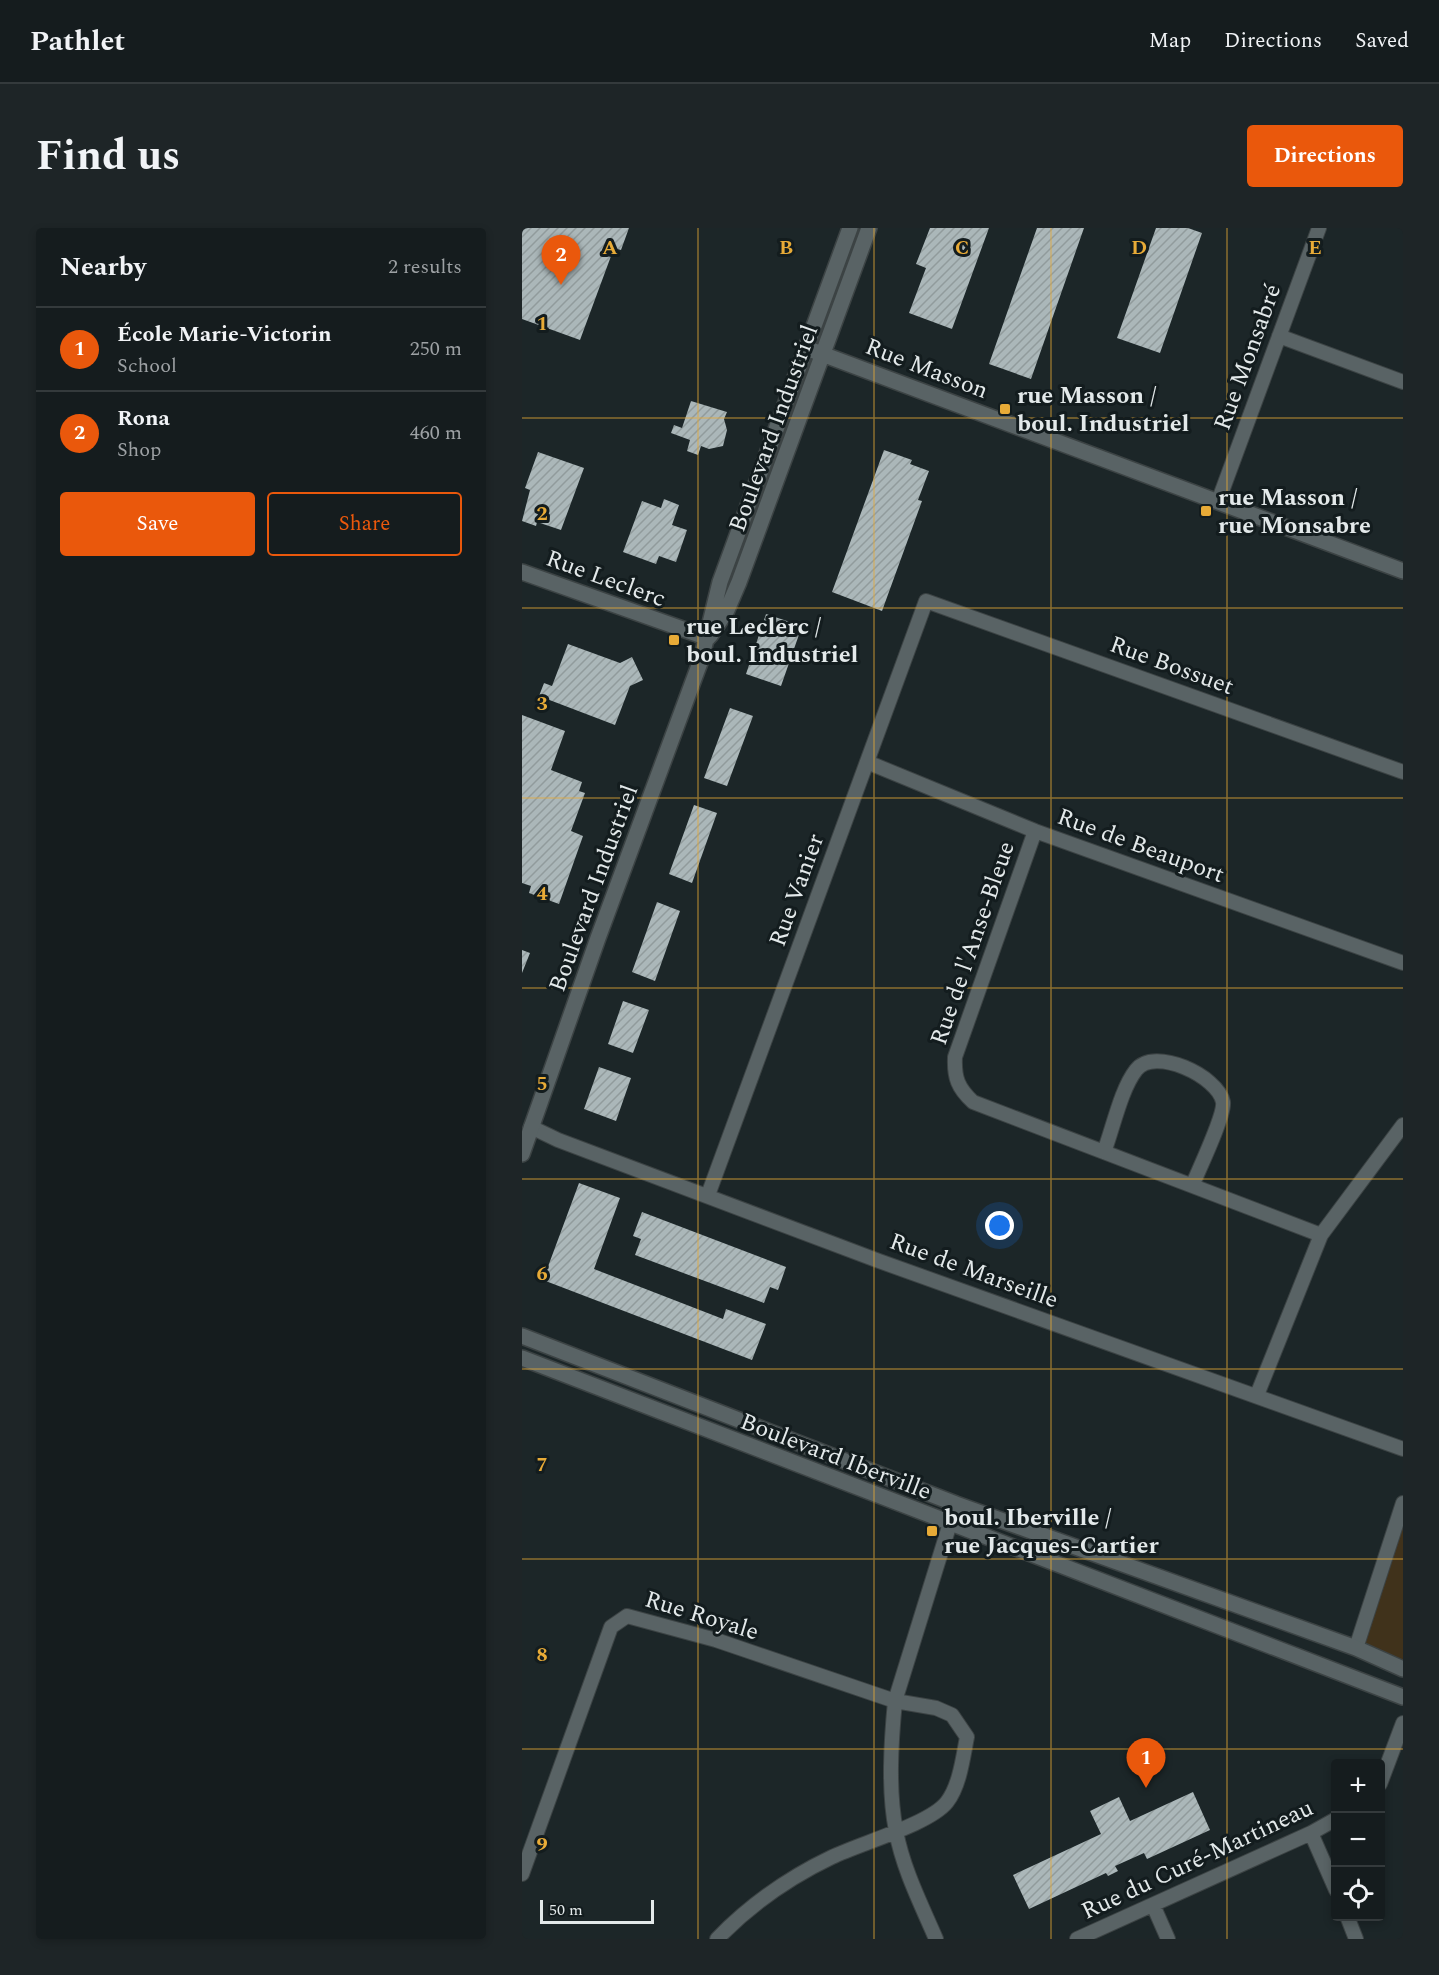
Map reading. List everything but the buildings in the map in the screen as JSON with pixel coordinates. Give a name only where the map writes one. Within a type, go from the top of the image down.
[{"type":"street","name":"Boulevard Industriel","points":[[522,1154],[708,638],[720,582],[850,228]]},
{"type":"street","name":"Boulevard Industriel","points":[[708,638],[727,610],[740,582],[869,228]]},
{"type":"street","name":"Rue Monsabré","points":[[1218,502],[1319,228]]},
{"type":"street","points":[[1279,336],[1403,382]]},
{"type":"street","name":"Rue Masson","points":[[806,348],[1403,571]]},
{"type":"street","name":"Rue Leclerc","points":[[522,572],[708,638]]},
{"type":"street","name":"Rue Vanier","points":[[708,1195],[926,601]]},
{"type":"street","name":"Rue Bossuet","points":[[926,601],[1403,772]]},
{"type":"street","name":"Rue de Beauport","points":[[867,762],[1035,831],[1403,963]]},
{"type":"street","name":"Rue de l'Anse-Bleue","points":[[1035,831],[955,1057],[954,1076],[962,1092],[973,1102],[1321,1234]]},
{"type":"street","points":[[1104,1152],[1136,1068],[1144,1064],[1166,1061],[1202,1075],[1219,1089],[1223,1104],[1193,1184]]},
{"type":"street","points":[[1257,1395],[1321,1234],[1403,1125]]},
{"type":"street","name":"Rue de Marseille","points":[[531,1127],[558,1140],[879,1261],[1403,1449]]},
{"type":"street","name":"Boulevard Iberville","points":[[522,1336],[956,1504],[1356,1648],[1403,1669]]},
{"type":"street","name":"Boulevard Iberville","points":[[522,1358],[1403,1697]]},
{"type":"street","points":[[1356,1648],[1403,1503]]},
{"type":"street","points":[[936,1939],[909,1877],[895,1830],[892,1769],[895,1701],[956,1504]]},
{"type":"street","name":"Rue Royale","points":[[522,1874],[611,1627],[627,1616],[716,1640],[895,1701]]},
{"type":"street","points":[[717,1939],[742,1913],[794,1878],[831,1857],[933,1816],[948,1801],[959,1772],[967,1737],[952,1715],[936,1707],[895,1701]]},
{"type":"street","points":[[1385,1771],[1403,1723]]},
{"type":"street","name":"Rue du Curé-Martineau","points":[[1077,1939],[1311,1833],[1331,1821]]},
{"type":"street","points":[[1311,1833],[1331,1880]]},
{"type":"street","points":[[1153,1905],[1168,1939]]},
{"type":"street","points":[[1349,1921],[1356,1939]]},
{"type":"shaded area","points":[[1403,1503],[1403,1669],[1356,1648]]},
{"type":"place","name":"Rona","points":[[561,285]]},
{"type":"place","name":"rue Masson / boul. Industriel","points":[[1005,409]]},
{"type":"place","name":"rue Masson / rue Monsabre","points":[[1206,511]]},
{"type":"place","name":"rue Leclerc / boul. Industriel","points":[[674,640]]},
{"type":"place","name":"boul. Iberville / rue Jacques-Cartier","points":[[932,1531]]},
{"type":"place","name":"École Marie-Victorin","points":[[1146,1788]]}]
